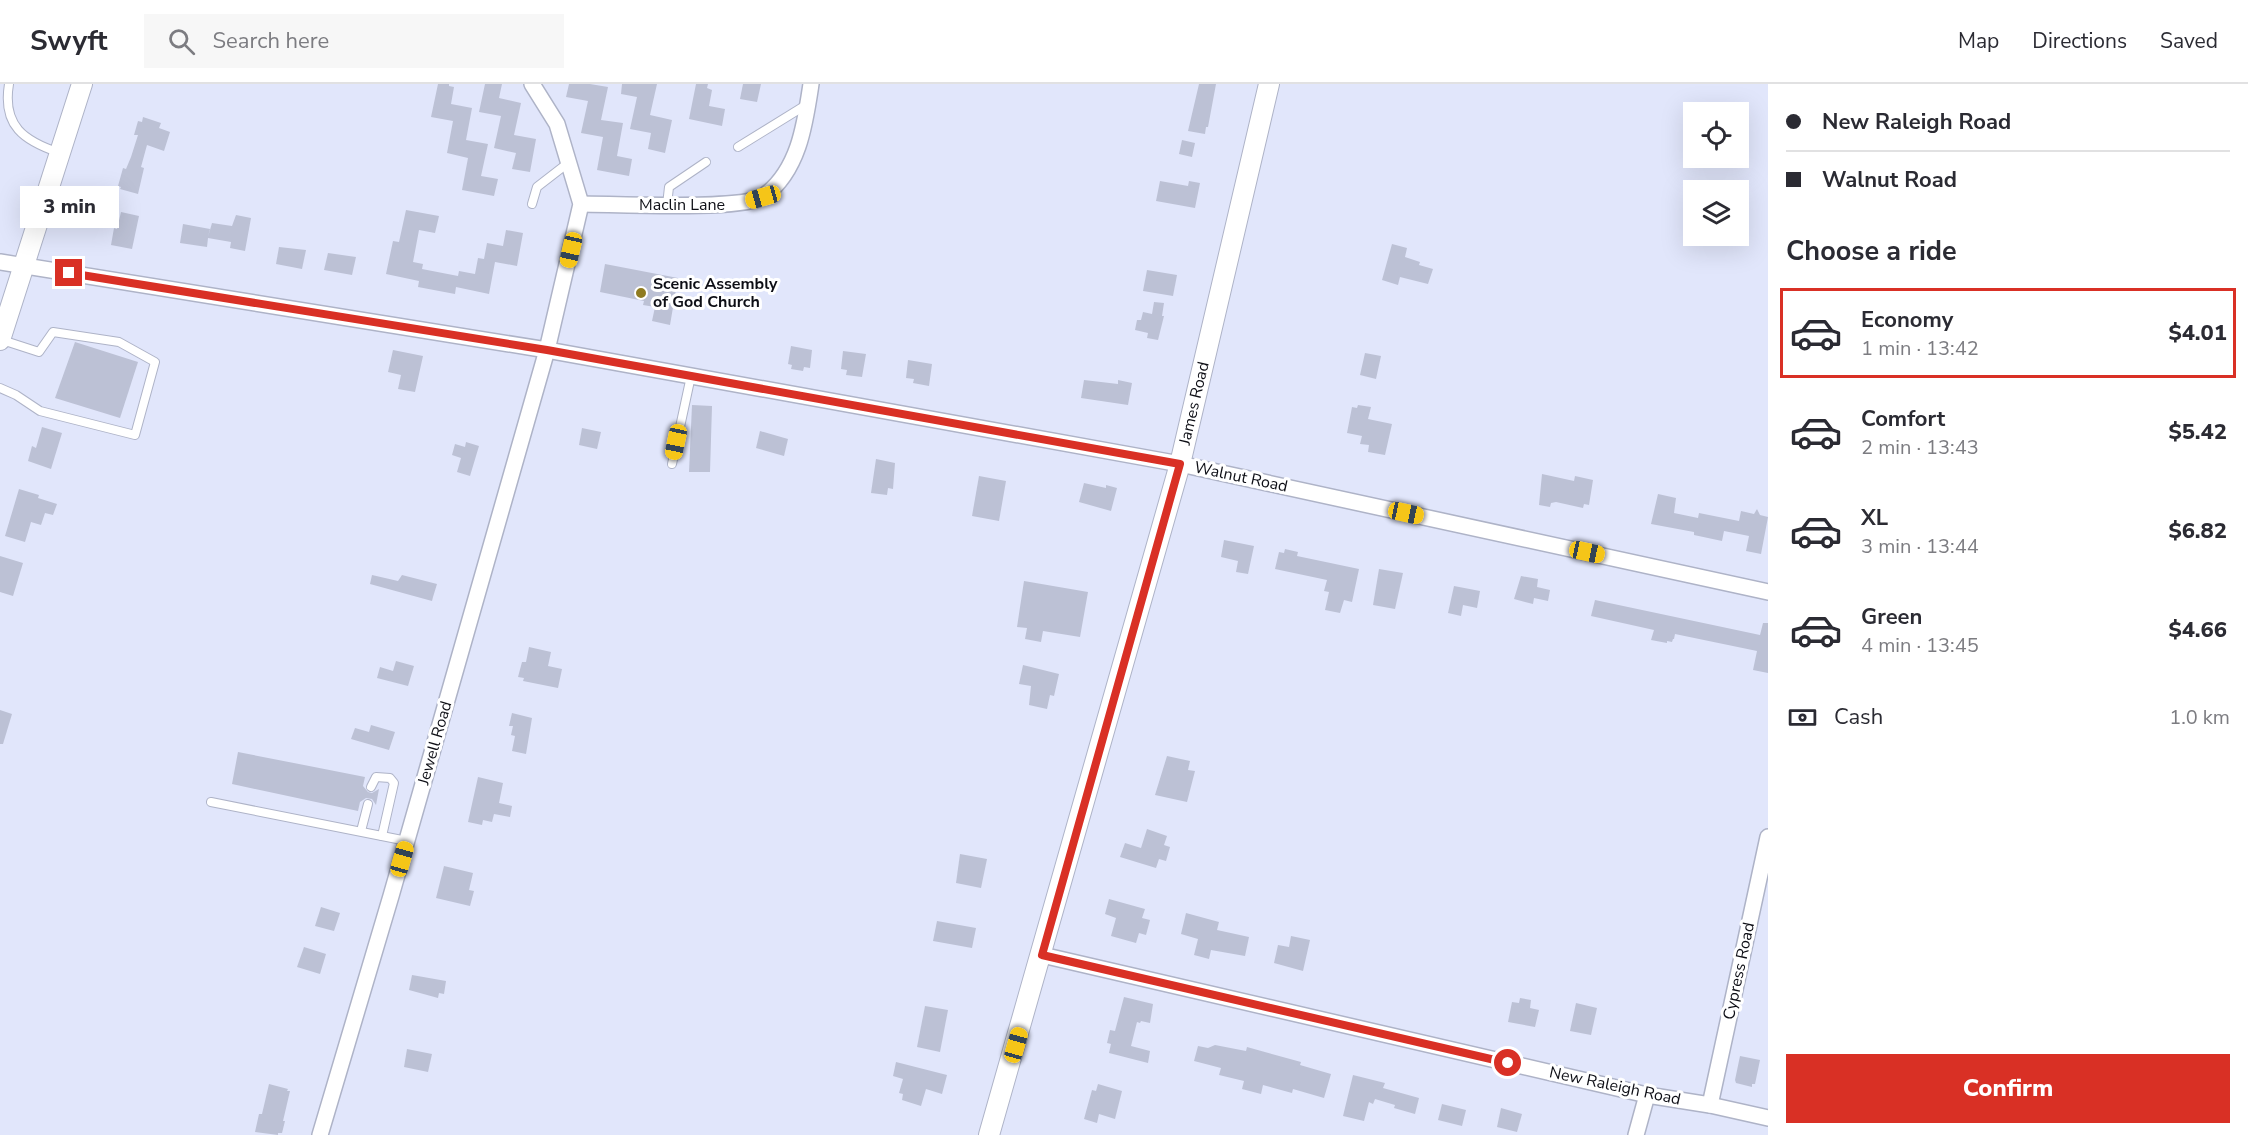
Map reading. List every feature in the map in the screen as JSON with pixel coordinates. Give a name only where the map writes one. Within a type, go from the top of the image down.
[{"type":"main road","points":[[0,339],[82,84]]},
{"type":"main road","name":"James Road","points":[[989,1135],[1180,464],[1269,84]]},
{"type":"street","points":[[532,84],[556,124],[581,204]]},
{"type":"street","name":"Maclin Lane","points":[[581,204],[734,205],[763,197],[790,167],[805,125],[811,84]]},
{"type":"street","name":"Jewell Road","points":[[320,1135],[407,841],[547,350],[581,204]]},
{"type":"street","name":"Walnut Road","points":[[0,262],[547,350],[1180,464],[1768,591]]},
{"type":"street","name":"Cypress Road","points":[[1710,1105],[1768,837]]},
{"type":"street","name":"New Raleigh Road","points":[[1042,955],[1647,1095],[1710,1105],[1768,1118]]},
{"type":"street","points":[[1636,1135],[1647,1095]]},
{"type":"lane","points":[[9,84],[8,107],[19,132],[36,144],[60,153]]},
{"type":"lane","points":[[738,147],[808,104]]},
{"type":"lane","points":[[667,205],[669,187],[706,162]]},
{"type":"lane","points":[[532,204],[537,188],[568,163]]},
{"type":"lane","points":[[0,339],[39,352],[53,332],[119,342],[155,362],[135,435],[40,411],[16,395],[0,388]]},
{"type":"lane","points":[[672,464],[691,376]]},
{"type":"lane","points":[[371,788],[376,777],[390,778],[394,783],[382,836]]},
{"type":"lane","points":[[211,802],[407,841]]},
{"type":"lane","points":[[361,831],[368,804]]},
{"type":"building","points":[[438,84],[449,84],[454,87],[451,104],[472,108],[466,140],[488,144],[481,176],[498,179],[494,196],[462,190],[468,158],[447,153],[453,121],[431,117]]},
{"type":"building","points":[[485,84],[502,84],[499,98],[521,103],[514,135],[536,139],[530,172],[512,169],[516,153],[494,148],[501,116],[479,112]]},
{"type":"building","points":[[569,84],[608,87],[601,120],[623,123],[617,156],[632,159],[629,176],[597,170],[603,137],[581,133],[588,101],[566,97]]},
{"type":"building","points":[[622,84],[657,84],[650,115],[672,120],[665,153],[648,149],[651,133],[630,129],[637,97],[621,94]]},
{"type":"building","points":[[696,84],[708,84],[707,88],[712,90],[709,106],[725,109],[722,126],[689,119]]},
{"type":"building","points":[[743,84],[761,84],[757,102],[740,99]]},
{"type":"building","points":[[1199,84],[1216,84],[1205,134],[1188,131]]},
{"type":"building","points":[[143,117],[161,123],[159,128],[170,132],[164,151],[147,145],[141,167],[144,168],[138,194],[120,189],[121,187],[118,186],[123,168],[126,169],[138,135],[134,135],[138,121],[142,122]]},
{"type":"building","points":[[1182,140],[1195,143],[1192,157],[1179,154]]},
{"type":"building","points":[[1160,181],[1188,186],[1189,181],[1200,183],[1195,208],[1156,201]]},
{"type":"building","points":[[406,210],[439,216],[435,233],[419,230],[413,262],[423,264],[422,269],[458,276],[459,271],[475,274],[478,258],[484,259],[487,243],[503,246],[506,230],[523,233],[517,266],[495,262],[489,294],[456,287],[455,294],[418,287],[419,281],[386,274],[393,241],[399,242]]},
{"type":"building","points":[[121,212],[139,216],[132,249],[111,245],[114,228],[117,229]]},
{"type":"building","points":[[236,215],[251,218],[245,251],[230,248],[231,242],[208,238],[207,247],[180,243],[183,224],[210,229],[208,237],[212,223],[232,226]]},
{"type":"building","points":[[1392,244],[1407,248],[1405,257],[1420,262],[1419,265],[1433,269],[1428,284],[1400,277],[1398,285],[1382,280]]},
{"type":"building","points":[[279,247],[306,250],[302,269],[276,264]]},
{"type":"building","points":[[328,253],[356,257],[352,275],[324,270]]},
{"type":"building","name":"Scenic Assembly of God Church","points":[[605,264],[678,278],[670,325],[652,321],[655,307],[643,305],[644,301],[600,292]]},
{"type":"building","points":[[1147,270],[1177,275],[1173,296],[1143,291]]},
{"type":"building","points":[[1154,302],[1164,303],[1162,316],[1164,316],[1158,340],[1147,338],[1148,333],[1135,330],[1137,320],[1141,320],[1143,312],[1152,314]]},
{"type":"building","points":[[75,342],[138,362],[120,418],[55,398]]},
{"type":"building","points":[[791,346],[812,350],[810,368],[804,367],[803,371],[791,369],[792,365],[788,364]]},
{"type":"building","points":[[393,350],[423,356],[415,392],[398,389],[401,375],[388,372]]},
{"type":"building","points":[[843,351],[866,354],[862,377],[846,375],[847,370],[841,369]]},
{"type":"building","points":[[1365,353],[1381,356],[1376,379],[1360,375]]},
{"type":"building","points":[[908,360],[932,364],[929,386],[913,383],[914,379],[906,378]]},
{"type":"building","points":[[1084,380],[1118,384],[1118,380],[1132,383],[1128,405],[1081,398]]},
{"type":"building","points":[[692,405],[712,406],[710,472],[689,472]]},
{"type":"building","points":[[1358,405],[1371,407],[1368,419],[1392,424],[1385,455],[1368,452],[1369,445],[1360,444],[1362,436],[1347,433],[1352,407],[1357,408]]},
{"type":"building","points":[[42,427],[62,433],[51,469],[28,461],[32,446],[36,448]]},
{"type":"building","points":[[582,428],[601,432],[597,449],[579,445]]},
{"type":"building","points":[[760,431],[788,439],[784,456],[756,448]]},
{"type":"building","points":[[466,442],[479,446],[470,476],[457,472],[461,458],[452,455],[455,444],[465,447]]},
{"type":"building","points":[[876,459],[895,463],[893,489],[888,488],[887,495],[871,493]]},
{"type":"building","points":[[1542,474],[1574,481],[1575,476],[1593,480],[1589,505],[1584,504],[1583,508],[1556,502],[1551,503],[1550,507],[1539,505]]},
{"type":"building","points":[[979,476],[1006,481],[999,521],[972,516]]},
{"type":"building","points":[[1084,483],[1117,488],[1111,511],[1079,502]]},
{"type":"building","points":[[19,489],[57,504],[53,515],[45,513],[41,525],[31,522],[25,542],[5,536]]},
{"type":"building","points":[[1658,494],[1676,498],[1674,513],[1698,518],[1699,513],[1739,521],[1741,511],[1754,514],[1757,509],[1760,515],[1768,517],[1761,554],[1746,551],[1749,536],[1724,531],[1722,541],[1694,535],[1694,532],[1651,524]]},
{"type":"building","points":[[1224,540],[1254,546],[1248,574],[1236,572],[1238,561],[1221,557]]},
{"type":"building","points":[[1285,549],[1298,552],[1297,556],[1359,569],[1352,602],[1344,600],[1340,613],[1325,610],[1329,592],[1324,591],[1327,580],[1275,569],[1279,552],[1284,553]]},
{"type":"building","points":[[0,556],[23,563],[13,596],[0,592]]},
{"type":"building","points":[[1379,569],[1403,573],[1395,609],[1373,605]]},
{"type":"building","points":[[372,575],[398,581],[402,575],[437,584],[432,601],[370,584]]},
{"type":"building","points":[[1521,576],[1538,579],[1537,587],[1550,590],[1548,601],[1534,598],[1533,604],[1514,599]]},
{"type":"building","points":[[1024,581],[1088,592],[1080,637],[1043,631],[1041,642],[1025,639],[1027,628],[1017,627]]},
{"type":"building","points":[[1454,586],[1480,591],[1477,608],[1463,605],[1461,616],[1448,613]]},
{"type":"building","points":[[1595,600],[1760,635],[1763,623],[1768,623],[1768,673],[1753,670],[1757,651],[1675,634],[1672,642],[1651,640],[1654,630],[1591,616]]},
{"type":"building","points":[[529,647],[551,652],[548,666],[562,669],[558,688],[523,681],[524,678],[518,677],[522,662],[526,662]]},
{"type":"building","points":[[396,661],[414,666],[408,686],[377,678],[380,667],[393,671]]},
{"type":"building","points":[[1023,665],[1059,674],[1054,696],[1050,695],[1047,709],[1029,705],[1031,686],[1019,684]]},
{"type":"building","points":[[0,710],[12,714],[3,744],[0,744]]},
{"type":"building","points":[[512,713],[532,718],[526,754],[512,751],[515,736],[511,735],[513,726],[509,726]]},
{"type":"building","points":[[371,725],[395,732],[389,750],[351,739],[355,728],[369,732]]},
{"type":"building","points":[[238,752],[365,777],[363,786],[368,792],[372,793],[379,789],[376,805],[372,799],[366,798],[360,802],[358,811],[232,784]]},
{"type":"building","points":[[1167,756],[1190,761],[1188,770],[1195,771],[1187,802],[1155,795]]},
{"type":"building","points":[[478,777],[503,783],[499,803],[512,806],[510,817],[494,814],[492,822],[483,820],[482,825],[468,822]]},
{"type":"building","points":[[1147,829],[1167,836],[1164,845],[1170,847],[1166,861],[1159,859],[1156,868],[1120,857],[1125,843],[1141,848]]},
{"type":"building","points":[[960,854],[987,859],[981,888],[956,883]]},
{"type":"building","points":[[444,866],[473,873],[469,890],[474,891],[470,906],[436,898]]},
{"type":"building","points":[[1109,899],[1145,909],[1142,918],[1150,920],[1146,935],[1139,933],[1136,943],[1111,936],[1116,918],[1105,914]]},
{"type":"building","points":[[321,907],[340,913],[334,931],[315,926]]},
{"type":"building","points":[[1186,913],[1219,922],[1217,930],[1249,937],[1245,956],[1211,950],[1209,959],[1194,955],[1198,939],[1181,934]]},
{"type":"building","points":[[937,921],[976,928],[972,948],[933,941]]},
{"type":"building","points":[[1291,936],[1310,940],[1303,971],[1274,963],[1278,945],[1289,947]]},
{"type":"building","points":[[304,947],[326,954],[320,974],[297,967]]},
{"type":"building","points":[[412,975],[446,981],[444,994],[439,993],[438,998],[409,990]]},
{"type":"building","points":[[1124,997],[1153,1004],[1150,1023],[1137,1022],[1131,1046],[1150,1051],[1148,1063],[1109,1053],[1111,1044],[1107,1043],[1110,1030],[1115,1031]]},
{"type":"building","points":[[1520,998],[1531,1000],[1530,1008],[1539,1010],[1535,1027],[1508,1022],[1512,1002],[1519,1003]]},
{"type":"building","points":[[1576,1003],[1597,1008],[1591,1035],[1570,1031]]},
{"type":"building","points":[[925,1006],[948,1010],[940,1052],[917,1047]]},
{"type":"building","points":[[1215,1045],[1246,1051],[1247,1047],[1301,1062],[1300,1065],[1331,1074],[1324,1098],[1293,1089],[1292,1093],[1263,1085],[1261,1094],[1242,1089],[1244,1081],[1219,1075],[1221,1068],[1194,1061],[1198,1046],[1208,1048]]},
{"type":"building","points":[[407,1049],[432,1054],[428,1072],[404,1067]]},
{"type":"building","points":[[1740,1056],[1760,1060],[1755,1084],[1752,1084],[1752,1087],[1736,1083]]},
{"type":"building","points":[[896,1062],[947,1075],[942,1094],[926,1089],[921,1106],[902,1100],[903,1094],[899,1093],[903,1079],[893,1076]]},
{"type":"building","points":[[1353,1075],[1385,1083],[1383,1088],[1419,1098],[1415,1114],[1375,1099],[1373,1104],[1369,1102],[1364,1121],[1343,1116]]},
{"type":"building","points":[[269,1084],[290,1091],[282,1133],[278,1135],[255,1132]]},
{"type":"building","points":[[1098,1084],[1122,1091],[1115,1119],[1099,1114],[1097,1123],[1084,1119],[1092,1090],[1096,1091]]},
{"type":"building","points":[[1442,1104],[1466,1110],[1462,1126],[1438,1120]]},
{"type":"building","points":[[1501,1108],[1522,1114],[1517,1132],[1497,1127]]},
{"type":"place","name":"Scenic Assembly of God Church","points":[[641,293]]},
{"type":"route","points":[[69,273],[547,350],[1180,464],[1042,955],[1508,1063]]}]
